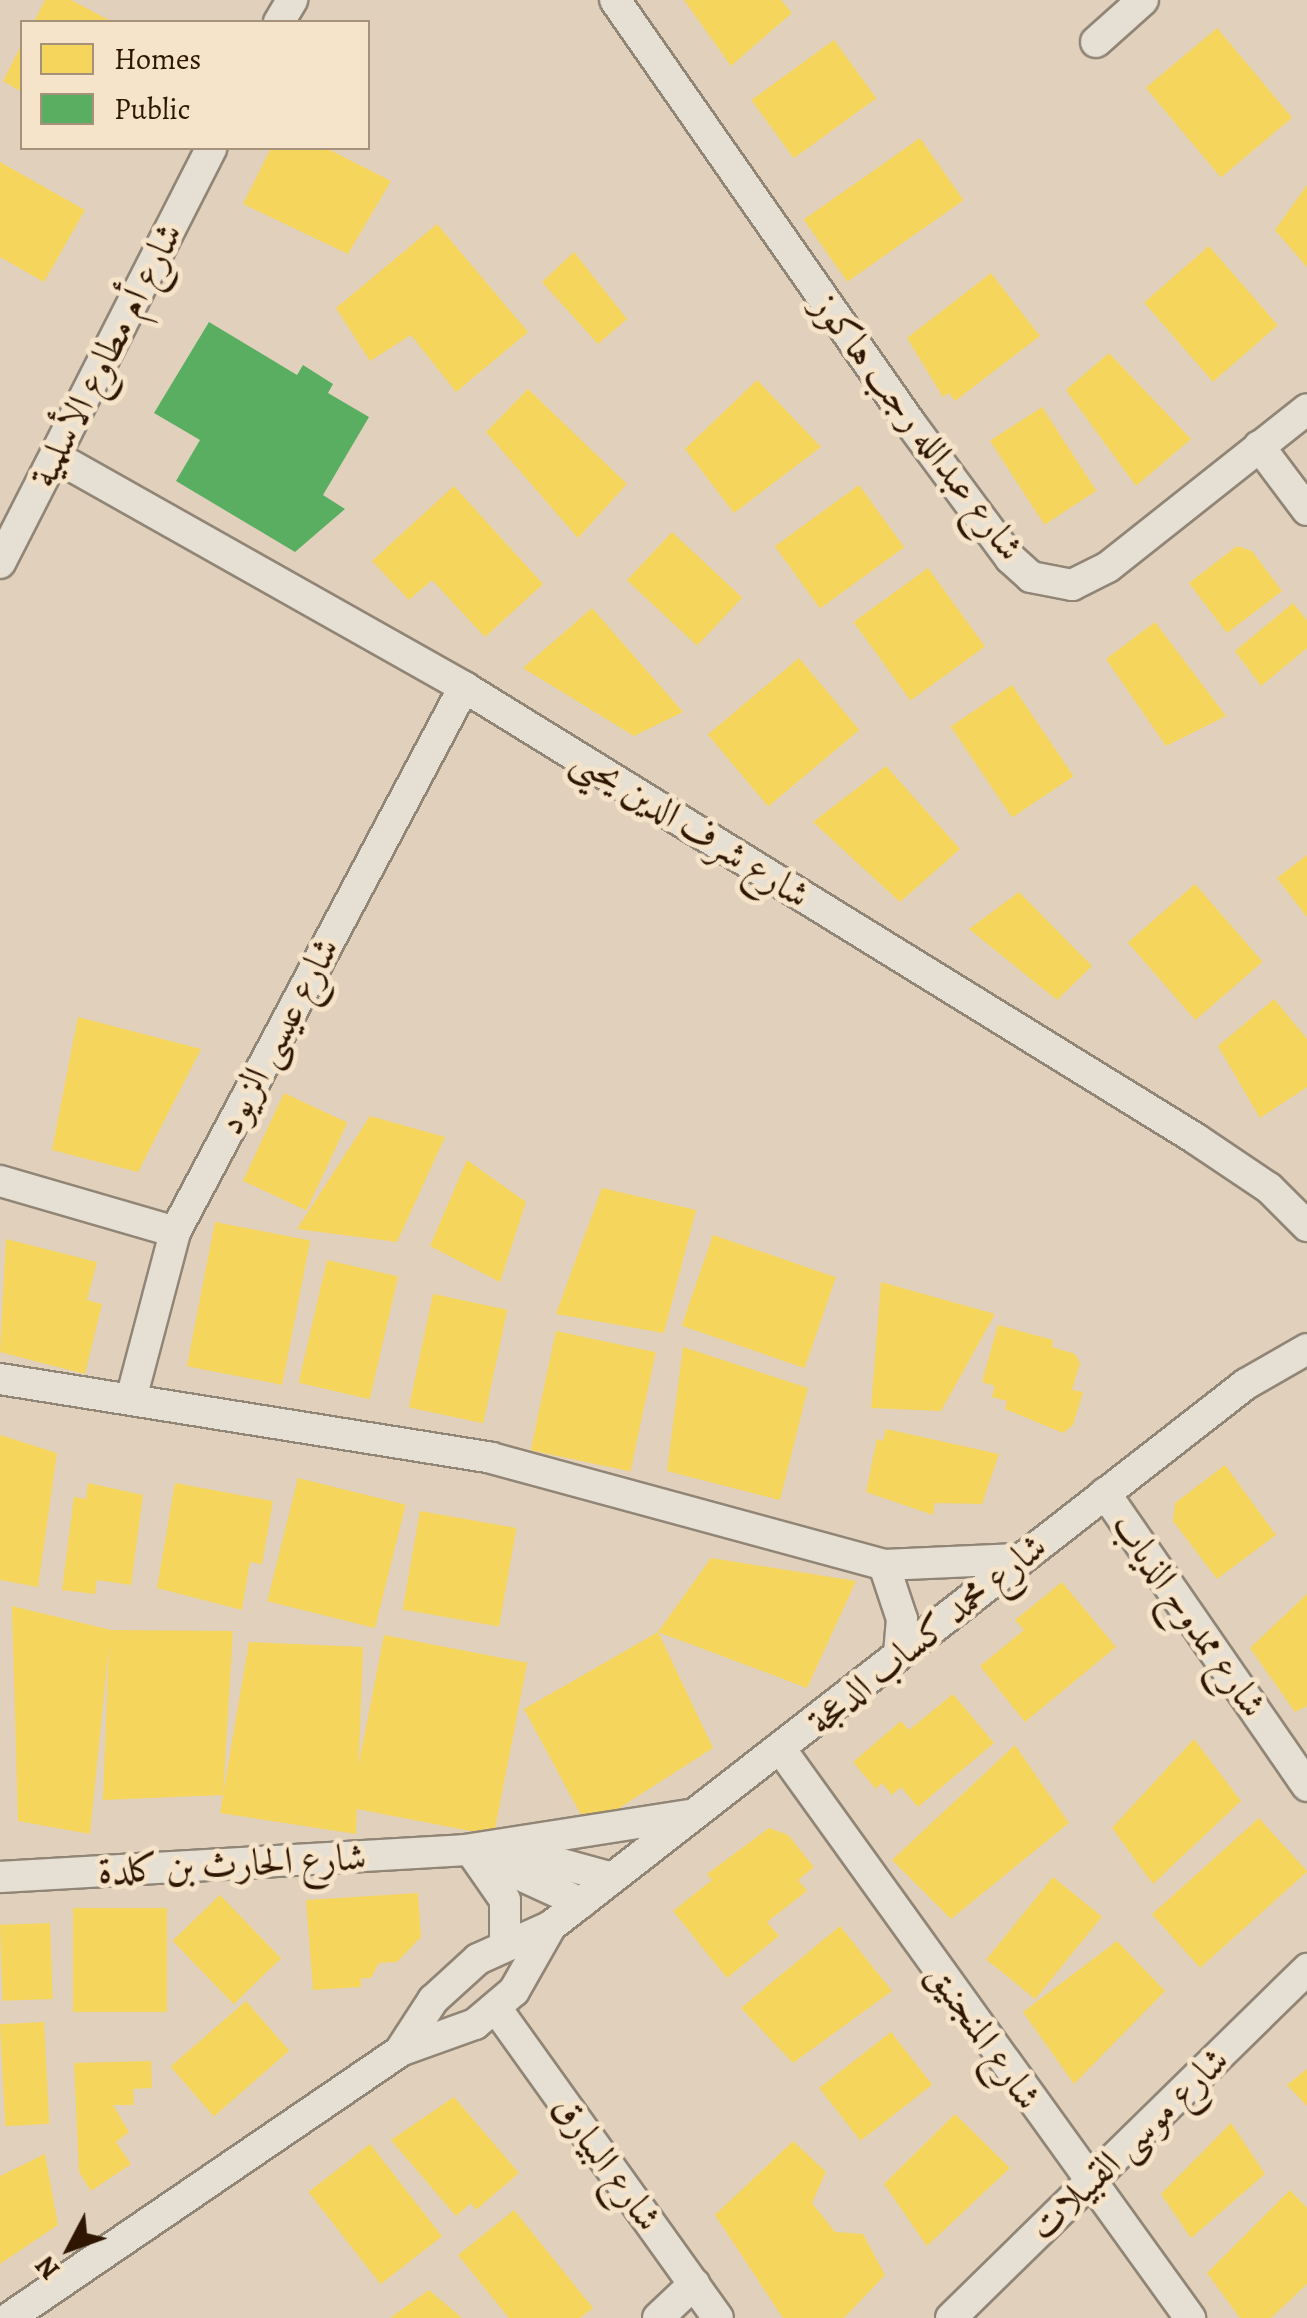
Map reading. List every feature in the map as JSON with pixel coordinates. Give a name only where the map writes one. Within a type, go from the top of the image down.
[{"type":"street","name":"شارع عبدالله رجب هاكوز","points":[[614,0],[910,424],[1010,558],[1032,576],[1050,584],[1084,581],[1307,409]]},
{"type":"street","points":[[1096,42],[1143,0]]},
{"type":"street","name":"شارع أم مطاوع الأسلمية","points":[[0,564],[210,150]]},
{"type":"street","points":[[1259,446],[1307,510]]},
{"type":"street","name":"شارع شرف الدين يحيى","points":[[56,457],[464,687],[1196,1138],[1269,1188],[1307,1226]]},
{"type":"street","name":"شارع عيسى الزيود","points":[[131,1400],[175,1232],[464,687]]},
{"type":"street","points":[[0,1181],[175,1232]]},
{"type":"street","name":"شارع محمد كساب الدعجة","points":[[400,2051],[454,1978],[505,1943],[551,1926],[782,1751],[899,1652],[1246,1384],[1307,1348]]},
{"type":"street","points":[[0,1379],[491,1458],[884,1565],[1018,1560]]},
{"type":"street","name":"شارع ممدوح الذياب","points":[[1105,1493],[1307,1786]]},
{"type":"street","points":[[884,1565],[902,1619],[899,1652]]},
{"type":"street","name":"شارع المنجنيق","points":[[782,1751],[1190,2318]]},
{"type":"street","name":"شارع الحارث بن كلدة","points":[[0,1877],[465,1850],[631,1828],[700,1811]]},
{"type":"street","points":[[465,1850],[490,1871],[506,1900],[505,1943]]},
{"type":"street","name":"شارع الحارث بن كلدة","points":[[465,1850],[528,1854],[613,1878]]},
{"type":"street","name":"شارع الحارث بن كلدة","points":[[465,1850],[580,1903]]},
{"type":"street","name":"شارع محمد كساب الدعجة","points":[[10,2318],[400,2051],[451,2037],[496,2008],[529,1971],[551,1926]]},
{"type":"street","name":"شارع موسى القبيلات","points":[[951,2318],[1307,1969]]},
{"type":"street","name":"شارع البيارق","points":[[496,2008],[718,2318]]},
{"type":"street","points":[[658,2318],[694,2284]]},
{"type":"building: Homes","points":[[45,0],[71,0],[109,20],[35,20]]},
{"type":"building: Homes","points":[[684,0],[781,0],[792,13],[731,66]]},
{"type":"building: Homes","points":[[1217,28],[1292,118],[1221,177],[1146,88]]},
{"type":"building: Homes","points":[[834,40],[876,98],[794,158],[751,100]]},
{"type":"building: Homes","points":[[20,48],[20,91],[3,81]]},
{"type":"building: Homes","points":[[920,138],[964,200],[847,282],[804,219]]},
{"type":"building: Homes","points":[[270,150],[330,150],[391,181],[348,254],[243,204]]},
{"type":"building: Homes","points":[[0,162],[85,210],[44,282],[0,257]]},
{"type":"building: Homes","points":[[1307,185],[1307,267],[1275,230]]},
{"type":"building: Homes","points":[[437,224],[528,332],[456,392],[411,335],[370,361],[336,308]]},
{"type":"building: Homes","points":[[1209,246],[1278,325],[1213,382],[1144,302]]},
{"type":"building: Homes","points":[[574,252],[627,319],[598,344],[542,282]]},
{"type":"building: Homes","points":[[991,273],[1040,336],[955,401],[949,393],[943,397],[907,338]]},
{"type":"building: Homes","points":[[1109,353],[1191,439],[1136,486],[1066,390]]},
{"type":"building: Homes","points":[[757,380],[821,447],[734,513],[685,449]]},
{"type":"building: Homes","points":[[528,389],[627,484],[578,538],[486,432]]},
{"type":"building: Homes","points":[[1042,407],[1096,491],[1044,525],[990,441]]},
{"type":"building: Homes","points":[[859,485],[904,547],[820,608],[775,546]]},
{"type":"building: Homes","points":[[454,486],[543,584],[485,637],[432,580],[409,600],[372,561]]},
{"type":"building: Homes","points":[[672,532],[742,597],[697,646],[627,580]]},
{"type":"building: Homes","points":[[1237,546],[1252,551],[1282,591],[1227,633],[1189,583]]},
{"type":"building: Homes","points":[[928,568],[985,646],[911,701],[854,622]]},
{"type":"building: Homes","points":[[1293,603],[1307,620],[1307,648],[1261,686],[1235,651]]},
{"type":"building: Homes","points":[[592,608],[683,712],[634,736],[523,668]]},
{"type":"building: Homes","points":[[1155,622],[1226,716],[1166,746],[1106,659]]},
{"type":"building: Homes","points":[[799,658],[859,730],[768,806],[708,734]]},
{"type":"building: Homes","points":[[1012,685],[1074,776],[1012,818],[951,726]]},
{"type":"building: Homes","points":[[886,766],[960,849],[900,902],[813,822]]},
{"type":"building: Homes","points":[[1307,855],[1307,917],[1277,878]]},
{"type":"building: Homes","points":[[1195,884],[1263,962],[1195,1020],[1128,942]]},
{"type":"building: Homes","points":[[1019,892],[1092,966],[1057,1000],[969,929]]},
{"type":"building: Homes","points":[[1274,999],[1307,1039],[1307,1087],[1260,1118],[1218,1046]]},
{"type":"building: Homes","points":[[78,1017],[201,1049],[138,1172],[52,1150]]},
{"type":"building: Homes","points":[[284,1093],[347,1123],[306,1210],[243,1181]]},
{"type":"building: Homes","points":[[370,1116],[445,1137],[397,1242],[297,1229]]},
{"type":"building: Homes","points":[[467,1160],[526,1202],[500,1282],[430,1246]]},
{"type":"building: Homes","points":[[602,1188],[696,1210],[664,1333],[556,1314]]},
{"type":"building: Homes","points":[[215,1222],[310,1241],[282,1385],[187,1366]]},
{"type":"building: Homes","points":[[713,1235],[836,1277],[805,1368],[682,1326]]},
{"type":"building: Homes","points":[[6,1239],[97,1262],[87,1300],[102,1304],[85,1374],[0,1352]]},
{"type":"building: Homes","points":[[327,1260],[398,1276],[370,1399],[299,1383]]},
{"type":"building: Homes","points":[[881,1282],[995,1314],[941,1411],[871,1408]]},
{"type":"building: Homes","points":[[433,1294],[507,1310],[483,1423],[409,1407]]},
{"type":"building: Homes","points":[[998,1325],[1053,1340],[1052,1347],[1075,1354],[1080,1363],[1072,1390],[1083,1392],[1073,1425],[1063,1433],[1005,1409],[1007,1401],[992,1397],[995,1386],[982,1382]]},
{"type":"building: Homes","points":[[556,1331],[656,1352],[630,1472],[531,1450]]},
{"type":"building: Homes","points":[[683,1347],[808,1388],[780,1500],[667,1471]]},
{"type":"building: Homes","points":[[886,1429],[999,1454],[982,1504],[935,1503],[933,1515],[866,1492],[877,1439],[883,1441]]},
{"type":"building: Homes","points":[[0,1435],[57,1453],[38,1587],[0,1580]]},
{"type":"building: Homes","points":[[1225,1465],[1276,1535],[1217,1579],[1173,1521],[1175,1503]]},
{"type":"building: Homes","points":[[298,1478],[406,1505],[375,1628],[267,1601]]},
{"type":"building: Homes","points":[[88,1483],[143,1495],[131,1585],[97,1580],[95,1594],[62,1590],[74,1497],[86,1499]]},
{"type":"building: Homes","points":[[175,1483],[273,1501],[262,1564],[250,1562],[242,1610],[157,1588]]},
{"type":"building: Homes","points":[[420,1511],[517,1528],[499,1626],[403,1609]]},
{"type":"building: Homes","points":[[711,1558],[856,1581],[807,1688],[658,1632]]},
{"type":"building: Homes","points":[[1062,1582],[1116,1647],[1025,1722],[980,1666],[1024,1630],[1015,1620]]},
{"type":"building: Homes","points":[[1307,1594],[1307,1706],[1295,1712],[1250,1648]]},
{"type":"building: Homes","points":[[12,1606],[111,1630],[233,1631],[223,1795],[103,1800],[109,1645],[90,1834],[18,1821]]},
{"type":"building: Homes","points":[[658,1632],[713,1748],[588,1828],[524,1709]]},
{"type":"building: Homes","points":[[384,1635],[527,1663],[494,1836],[350,1808]]},
{"type":"building: Homes","points":[[249,1642],[363,1647],[356,1834],[220,1813]]},
{"type":"building: Homes","points":[[953,1694],[994,1743],[918,1807],[901,1787],[892,1795],[882,1783],[876,1789],[853,1762],[901,1721],[909,1730]]},
{"type":"building: Homes","points":[[1194,1739],[1241,1801],[1153,1884],[1112,1828]]},
{"type":"building: Homes","points":[[1015,1745],[1069,1823],[951,1919],[892,1860]]},
{"type":"building: Homes","points":[[1259,1818],[1307,1872],[1200,1968],[1152,1914]]},
{"type":"building: Homes","points":[[769,1828],[788,1835],[814,1867],[798,1880],[807,1891],[767,1922],[779,1936],[727,1978],[673,1911],[712,1880],[707,1874]]},
{"type":"building: Homes","points":[[1053,1877],[1102,1917],[1035,1999],[986,1959]]},
{"type":"building: Homes","points":[[418,1893],[421,1937],[397,1962],[379,1963],[371,1978],[361,1978],[361,1987],[313,1990],[306,1900]]},
{"type":"building: Homes","points":[[220,1895],[281,1958],[234,2004],[173,1941]]},
{"type":"building: Homes","points":[[73,1908],[167,1908],[167,2012],[73,2012]]},
{"type":"building: Homes","points":[[50,1923],[53,1999],[3,2001],[0,1925]]},
{"type":"building: Homes","points":[[840,1926],[892,1991],[793,2063],[741,2008]]},
{"type":"building: Homes","points":[[1117,1941],[1165,1991],[1074,2084],[1023,2012]]},
{"type":"building: Homes","points":[[246,2001],[289,2051],[214,2116],[171,2067]]},
{"type":"building: Homes","points":[[44,2022],[49,2124],[5,2126],[0,2024]]},
{"type":"building: Homes","points":[[891,2032],[932,2085],[861,2141],[819,2088]]},
{"type":"building: Homes","points":[[151,2061],[152,2088],[133,2089],[134,2105],[113,2105],[129,2132],[116,2142],[131,2164],[91,2191],[79,2172],[74,2063]]},
{"type":"building: Homes","points":[[1307,2069],[1307,2106],[1287,2085]]},
{"type":"building: Homes","points":[[454,2097],[519,2173],[476,2210],[471,2203],[456,2216],[391,2140]]},
{"type":"building: Homes","points":[[955,2114],[1010,2168],[927,2246],[884,2184]]},
{"type":"building: Homes","points":[[1231,2123],[1265,2174],[1191,2238],[1161,2194]]},
{"type":"building: Homes","points":[[793,2141],[826,2172],[812,2203],[835,2232],[863,2234],[885,2275],[844,2318],[783,2318],[715,2215]]},
{"type":"building: Homes","points":[[370,2144],[442,2236],[381,2284],[309,2192]]},
{"type":"building: Homes","points":[[45,2154],[58,2225],[0,2264],[0,2176]]},
{"type":"building: Homes","points":[[1290,2190],[1307,2208],[1307,2284],[1271,2318],[1240,2318],[1207,2273]]},
{"type":"building: Homes","points":[[514,2210],[593,2308],[580,2318],[509,2318],[458,2255]]},
{"type":"building: Homes","points":[[429,2290],[462,2318],[390,2318]]},
{"type":"building: Public","points":[[209,322],[297,375],[303,365],[333,384],[328,393],[369,417],[323,495],[345,509],[295,552],[176,481],[200,440],[154,413]]}]
